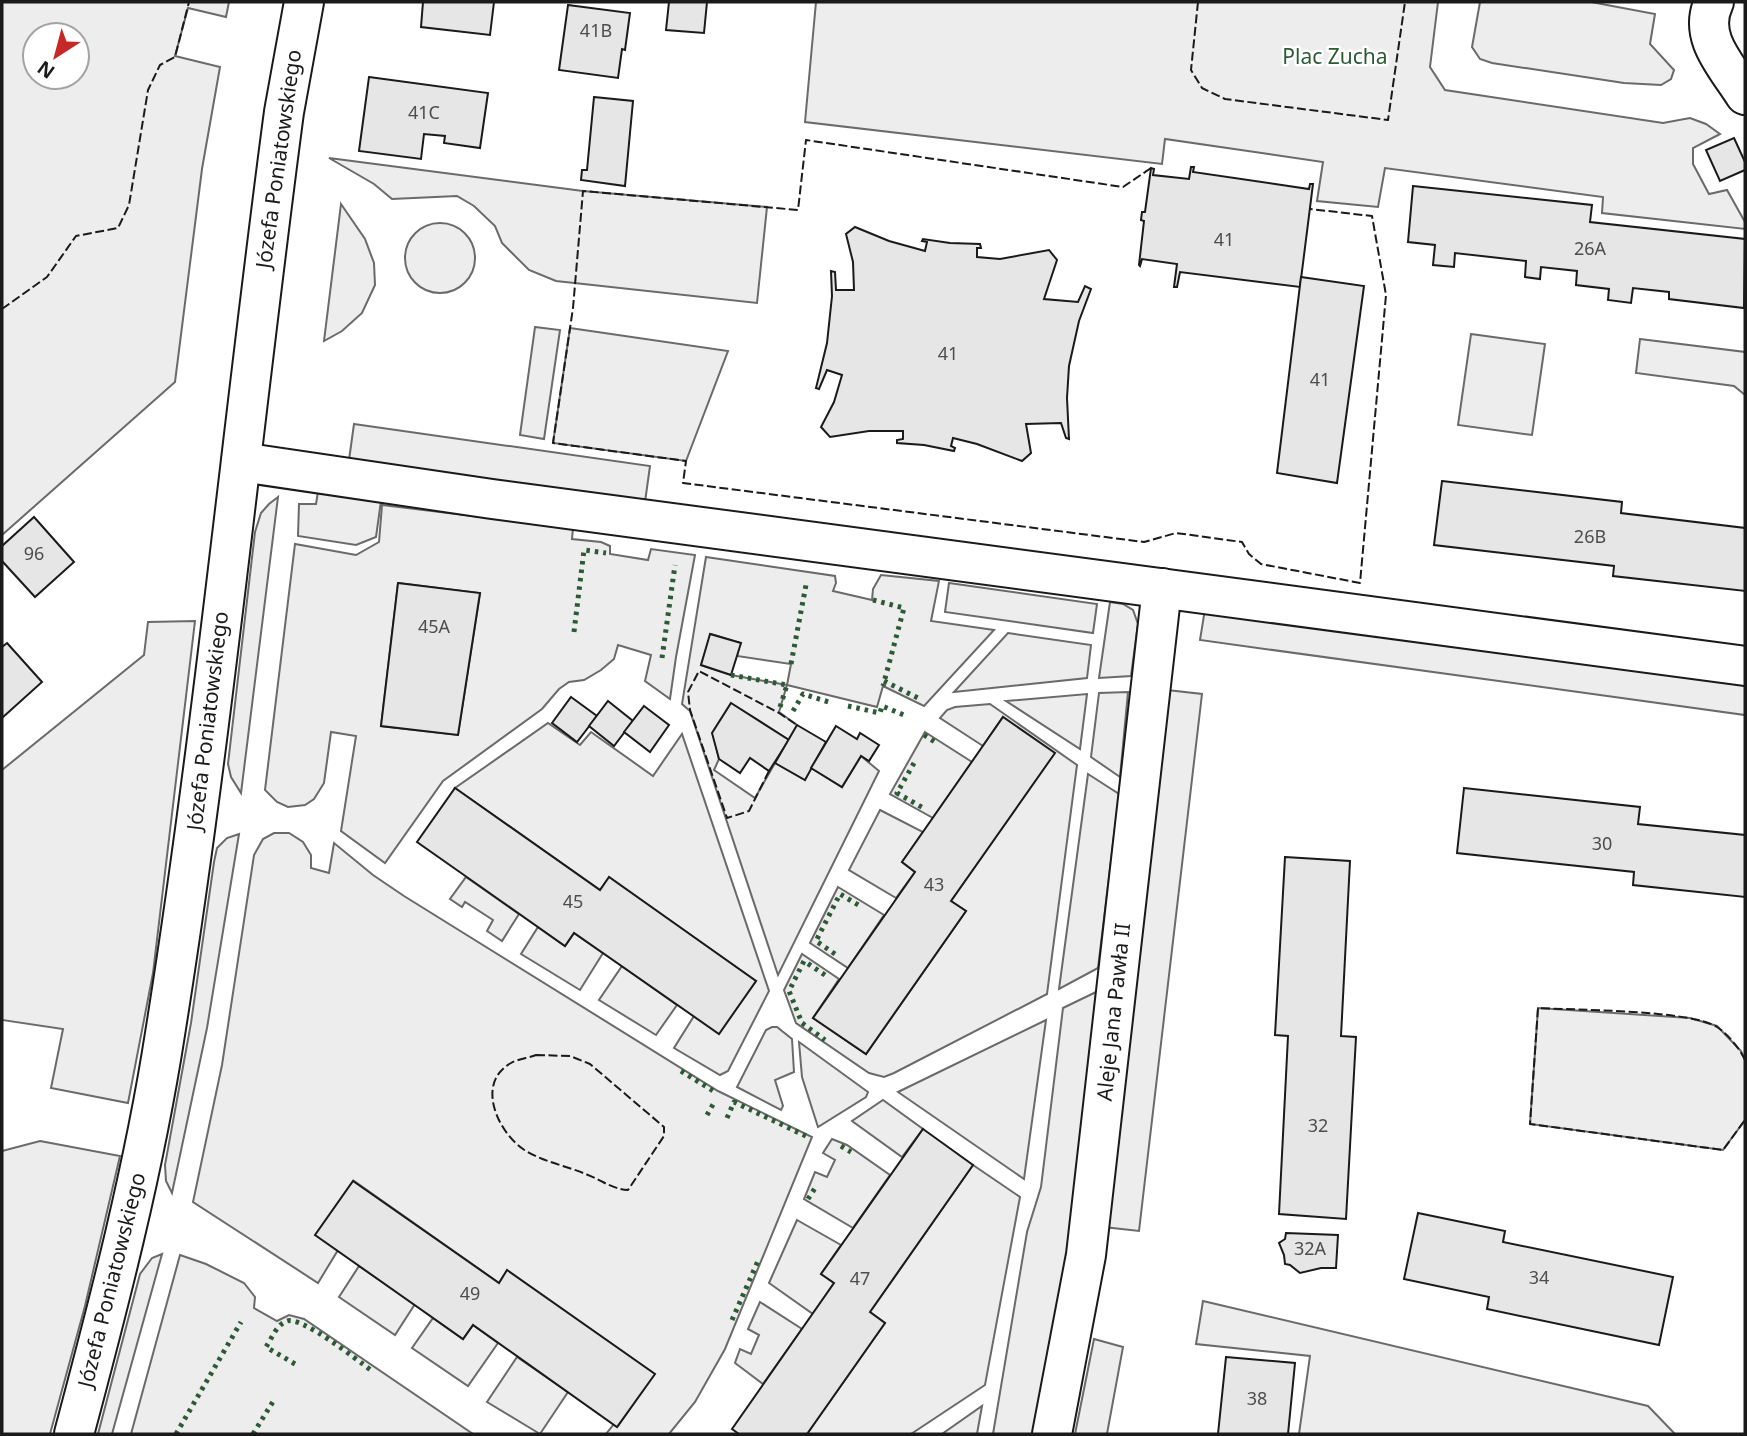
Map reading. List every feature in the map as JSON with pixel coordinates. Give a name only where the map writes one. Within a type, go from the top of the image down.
[{"type":"street","name":"Józefa Poniatowskiego","points":[[74,1434],[131,1208],[165,1037],[198,804],[284,112],[304,2]]},
{"type":"street","points":[[1714,2],[1708,23],[1709,38],[1745,94]]},
{"type":"street","points":[[241,462],[492,499],[1745,666]]},
{"type":"street","name":"Aleje Jana Pawła II","points":[[1052,1434],[1086,1255],[1162,588]]},
{"type":"shaded area","points":[[2,2],[229,2],[226,17],[188,8],[175,56],[220,67],[202,169],[175,382],[2,535]]},
{"type":"shaded area","points":[[816,2],[1438,2],[1430,67],[1445,90],[1663,123],[1690,118],[1706,124],[1720,134],[1693,148],[1693,164],[1709,194],[1727,190],[1745,222],[1745,229],[1602,213],[1603,197],[1385,168],[1378,207],[1317,201],[1323,162],[1165,139],[1162,164],[805,122]]},
{"type":"shaded area","points":[[1480,2],[1591,2],[1655,14],[1650,44],[1674,70],[1671,79],[1661,85],[1624,83],[1480,59],[1472,47]]},
{"type":"shaded area","points":[[329,158],[583,191],[767,207],[757,303],[556,281],[529,270],[502,243],[495,226],[474,206],[457,196],[392,199],[374,184]]},
{"type":"shaded area","points":[[341,204],[365,239],[374,263],[375,285],[362,313],[342,331],[324,341]]},
{"type":"shaded area","points":[[433,223],[447,223],[460,228],[470,238],[475,258],[470,278],[460,288],[447,293],[433,293],[420,288],[410,278],[405,265],[405,251],[410,238],[420,228]]},
{"type":"shaded area","points":[[535,327],[560,330],[544,439],[520,435]]},
{"type":"shaded area","points":[[570,328],[728,351],[686,461],[553,443]]},
{"type":"shaded area","points":[[1471,334],[1545,344],[1532,435],[1458,425]]},
{"type":"shaded area","points":[[1640,339],[1745,352],[1745,395],[1734,386],[1636,373]]},
{"type":"shaded area","points":[[354,424],[650,466],[645,502],[349,460]]},
{"type":"shaded area","points":[[318,492],[381,501],[376,537],[356,545],[298,536],[299,504],[316,504]]},
{"type":"shaded area","points":[[278,497],[241,793],[231,777],[228,764],[255,532],[261,513]]},
{"type":"shaded area","points":[[382,505],[573,528],[572,539],[601,542],[610,546],[610,554],[648,560],[651,549],[695,555],[670,699],[645,681],[651,655],[618,645],[614,659],[601,670],[584,680],[569,682],[559,689],[542,709],[443,781],[385,863],[341,831],[356,736],[331,732],[324,783],[314,799],[305,805],[288,807],[277,802],[265,790],[295,544],[356,555],[379,542]],"holes":[[[398,583],[480,593],[458,735],[381,726]]]},
{"type":"shaded area","points":[[706,557],[835,576],[833,591],[872,600],[873,589],[881,575],[939,581],[931,621],[994,630],[924,706],[883,686],[877,707],[787,685],[779,712],[797,725],[789,740],[732,704],[713,733],[719,759],[714,770],[755,798],[775,763],[805,780],[811,768],[842,787],[861,756],[879,771],[778,975],[690,711],[682,704]],"holes":[[[711,634],[740,643],[737,656],[791,664],[787,685],[731,675],[701,665]]]},
{"type":"shaded area","points":[[949,583],[1097,604],[1093,633],[945,612]]},
{"type":"shaded area","points":[[1110,602],[1123,604],[1133,610],[1138,624],[1131,676],[1099,678]]},
{"type":"shaded area","points":[[1205,609],[1745,683],[1745,715],[1200,640]]},
{"type":"shaded area","points":[[195,621],[153,973],[128,1103],[51,1088],[63,1029],[2,1020],[2,770],[144,655],[148,622]]},
{"type":"shaded area","points":[[1008,633],[1091,645],[1087,678],[954,692]]},
{"type":"shaded area","points":[[1167,690],[1202,694],[1139,1231],[1104,1227]]},
{"type":"shaded area","points":[[1128,692],[1120,777],[1091,757],[1099,693]]},
{"type":"shaded area","points":[[1087,694],[1080,749],[1006,701]]},
{"type":"shaded area","points":[[990,704],[1077,765],[1047,994],[894,1073],[884,1077],[869,1073],[796,1023],[784,990],[802,954],[839,979],[813,1018],[866,1054],[966,911],[951,901],[1054,753],[1003,717],[983,746],[940,718],[947,710],[955,707]]},
{"type":"shaded area","points":[[548,723],[580,745],[591,732],[653,776],[682,734],[769,991],[728,1071],[720,1075],[674,1048],[694,1016],[719,1033],[756,981],[609,878],[600,890],[455,788]]},
{"type":"shaded area","points":[[925,732],[972,762],[933,818],[890,794]]},
{"type":"shaded area","points":[[1088,774],[1119,794],[1098,968],[1059,989]]},
{"type":"shaded area","points":[[880,810],[923,832],[902,862],[915,872],[896,898],[849,870]]},
{"type":"shaded area","points":[[274,833],[289,833],[303,842],[311,855],[311,868],[329,873],[334,843],[404,896],[718,1091],[812,1137],[725,1349],[695,1402],[669,1434],[606,1434],[614,1424],[618,1426],[654,1374],[507,1271],[499,1283],[354,1181],[338,1250],[318,1283],[193,1202],[222,1065],[254,855],[263,839]]},
{"type":"shaded area","points":[[239,834],[207,1028],[172,1193],[166,1181],[165,1165],[191,1023],[214,862],[217,848],[227,838]]},
{"type":"shaded area","points":[[466,877],[519,914],[502,941],[487,931],[493,920],[465,902],[462,907],[450,899]]},
{"type":"shaded area","points":[[838,887],[884,915],[848,968],[810,943]]},
{"type":"shaded area","points":[[538,927],[565,946],[574,933],[603,953],[580,990],[521,954]]},
{"type":"shaded area","points":[[622,966],[677,1005],[656,1035],[599,1000]]},
{"type":"shaded area","points":[[1096,992],[1073,1245],[1036,1434],[993,1434],[1027,1232],[1041,1187],[1063,1008]]},
{"type":"shaded area","points":[[1538,1008],[1690,1018],[1717,1026],[1741,1051],[1745,1060],[1745,1120],[1723,1150],[1530,1124]]},
{"type":"shaded area","points":[[1046,1020],[1024,1179],[898,1092]]},
{"type":"shaded area","points":[[777,1027],[792,1039],[794,1072],[775,1080],[783,1106],[781,1110],[737,1087],[766,1030]]},
{"type":"shaded area","points":[[799,1042],[868,1092],[866,1097],[818,1127],[802,1077]]},
{"type":"shaded area","points":[[883,1100],[923,1129],[902,1157],[852,1121]]},
{"type":"shaded area","points":[[832,1139],[847,1145],[890,1175],[853,1228],[804,1199],[815,1172],[827,1177],[835,1160],[823,1153]]},
{"type":"shaded area","points":[[40,1141],[120,1156],[85,1306],[50,1434],[2,1434],[2,1151]]},
{"type":"shaded area","points":[[973,1165],[1020,1197],[985,1385],[911,1434],[807,1434],[885,1323],[870,1312]]},
{"type":"shaded area","points":[[797,1220],[841,1245],[821,1274],[834,1283],[813,1314],[769,1283]]},
{"type":"shaded area","points":[[162,1254],[112,1434],[98,1434],[140,1274],[152,1258]]},
{"type":"shaded area","points":[[180,1255],[206,1264],[244,1283],[255,1297],[254,1308],[277,1321],[289,1315],[304,1319],[473,1434],[131,1434]]},
{"type":"shaded area","points":[[359,1266],[415,1304],[395,1335],[339,1297]]},
{"type":"shaded area","points":[[1203,1301],[1648,1406],[1675,1434],[1299,1434],[1310,1356],[1196,1344]]},
{"type":"shaded area","points":[[760,1302],[802,1329],[763,1384],[735,1363],[740,1349],[751,1354],[759,1335],[748,1329]]},
{"type":"shaded area","points":[[433,1318],[463,1339],[473,1325],[498,1343],[468,1386],[412,1348]]},
{"type":"shaded area","points":[[1094,1339],[1123,1347],[1107,1434],[1075,1434]]},
{"type":"shaded area","points":[[517,1357],[568,1392],[540,1434],[487,1402]]},
{"type":"shaded area","points":[[982,1406],[977,1434],[942,1434]]},
{"type":"building","points":[[423,2],[494,2],[490,35],[421,27]]},
{"type":"building","points":[[669,2],[707,2],[704,33],[666,30]]},
{"type":"building","points":[[568,5],[630,13],[618,78],[559,70]]},
{"type":"building","points":[[369,77],[488,93],[480,148],[444,143],[445,136],[424,134],[421,159],[359,151]]},
{"type":"building","points":[[594,97],[633,101],[625,186],[581,180],[582,170],[587,170]]},
{"type":"building","points":[[1734,138],[1745,162],[1745,170],[1720,181],[1706,150]]},
{"type":"building","points":[[1191,167],[1194,167],[1193,172],[1309,189],[1310,184],[1313,184],[1300,287],[1180,272],[1177,287],[1174,287],[1177,264],[1142,259],[1139,265],[1144,221],[1141,220],[1142,212],[1145,212],[1151,168],[1154,169],[1153,175],[1189,179]]},
{"type":"building","points":[[1413,186],[1592,205],[1590,222],[1745,239],[1744,308],[1669,299],[1669,292],[1633,288],[1631,303],[1608,300],[1609,289],[1576,285],[1577,271],[1541,267],[1540,279],[1525,277],[1526,261],[1455,253],[1454,267],[1433,265],[1435,245],[1408,242]]},
{"type":"building","points":[[855,227],[889,241],[925,251],[927,242],[922,241],[923,239],[980,244],[977,257],[1000,259],[1049,250],[1057,260],[1044,299],[1078,302],[1085,286],[1091,289],[1079,321],[1069,366],[1069,439],[1066,438],[1061,423],[1026,424],[1031,453],[1022,461],[953,438],[951,446],[955,448],[954,451],[897,443],[897,440],[903,439],[903,431],[869,431],[830,437],[821,427],[834,402],[842,375],[827,370],[819,389],[816,388],[827,343],[832,296],[831,271],[835,272],[836,290],[854,290],[853,262],[846,234]]},
{"type":"building","points":[[1301,277],[1364,286],[1337,483],[1277,473]]},
{"type":"building","points":[[1442,481],[1622,502],[1621,513],[1745,528],[1745,591],[1613,576],[1614,566],[1434,545]]},
{"type":"building","points":[[34,517],[74,562],[35,597],[2,561],[2,546]]},
{"type":"building","points":[[398,583],[480,593],[458,735],[381,726]]},
{"type":"building","points":[[710,634],[741,643],[731,675],[701,665]]},
{"type":"building","points":[[7,643],[42,682],[2,718],[2,647]]},
{"type":"building","points":[[571,697],[597,716],[577,742],[552,723]]},
{"type":"building","points":[[608,701],[633,721],[614,746],[589,726]]},
{"type":"building","points":[[731,703],[789,740],[769,771],[750,758],[740,773],[719,759],[712,733]]},
{"type":"building","points":[[644,706],[669,725],[650,752],[624,732]]},
{"type":"building","points":[[1003,717],[1055,753],[951,901],[966,911],[866,1054],[813,1018],[915,872],[902,862]]},
{"type":"building","points":[[797,725],[826,742],[805,780],[775,763]]},
{"type":"building","points":[[836,726],[857,739],[860,733],[879,745],[869,761],[861,756],[842,787],[811,768]]},
{"type":"building","points":[[455,788],[600,890],[609,877],[756,981],[719,1034],[574,933],[565,946],[417,842]]},
{"type":"building","points":[[1464,788],[1640,807],[1638,824],[1745,835],[1745,897],[1633,885],[1634,872],[1457,853]]},
{"type":"building","points":[[1285,857],[1350,861],[1341,1036],[1356,1037],[1346,1219],[1279,1214],[1288,1036],[1275,1035]]},
{"type":"building","points":[[923,1129],[973,1165],[870,1312],[885,1323],[807,1434],[739,1434],[732,1429],[834,1283],[821,1274]]},
{"type":"building","points":[[353,1181],[499,1283],[507,1270],[655,1374],[617,1427],[473,1325],[463,1339],[315,1235]]},
{"type":"building","points":[[1418,1213],[1505,1231],[1503,1242],[1673,1277],[1659,1345],[1487,1309],[1489,1297],[1404,1279]]},
{"type":"building","points":[[1286,1233],[1338,1235],[1336,1268],[1300,1273],[1285,1264],[1279,1243],[1285,1239]]},
{"type":"building","points":[[1226,1357],[1295,1363],[1288,1434],[1218,1434]]},
{"type":"hedge","points":[[574,632],[584,550],[606,553]]},
{"type":"hedge","points":[[662,658],[675,565]]},
{"type":"hedge","points":[[791,664],[806,585]]},
{"type":"hedge","points":[[873,600],[904,608],[883,686]]},
{"type":"hedge","points":[[731,675],[787,685],[780,707]]},
{"type":"hedge","points":[[884,681],[920,699]]},
{"type":"hedge","points":[[793,711],[803,694],[832,703]]},
{"type":"hedge","points":[[848,706],[880,713],[882,706],[904,715]]},
{"type":"hedge","points":[[924,735],[938,744]]},
{"type":"hedge","points":[[914,763],[897,793],[925,809]]},
{"type":"hedge","points":[[835,954],[816,941],[840,894],[860,906]]},
{"type":"hedge","points":[[825,975],[804,961],[789,991],[802,1023],[825,1040]]},
{"type":"hedge","points":[[681,1071],[715,1092]]},
{"type":"hedge","points":[[707,1115],[715,1101]]},
{"type":"hedge","points":[[727,1118],[734,1102],[808,1137]]},
{"type":"hedge","points":[[841,1146],[851,1152]]},
{"type":"hedge","points":[[808,1199],[815,1188]]},
{"type":"hedge","points":[[732,1320],[758,1261]]},
{"type":"hedge","points":[[295,1364],[266,1347],[278,1328],[287,1321],[305,1325],[317,1332],[372,1371]]},
{"type":"hedge","points":[[176,1434],[241,1322]]},
{"type":"hedge","points":[[253,1434],[274,1400]]},
{"type":"fence","points":[[2,309],[47,277],[76,236],[118,228],[129,205],[148,90],[160,65],[175,57],[189,2]]},
{"type":"fence","points":[[1198,2],[1191,70],[1202,88],[1225,99],[1388,120],[1405,2]]},
{"type":"fence","points":[[1151,168],[1123,187],[806,140],[798,210],[583,191],[573,308],[553,443],[686,461],[683,483],[1144,542],[1176,533],[1242,542],[1249,554],[1261,564],[1360,583],[1386,295],[1372,216],[1310,209]]},
{"type":"fence","points":[[769,771],[749,811],[727,818],[690,710],[688,692],[699,671],[797,725]]},
{"type":"fence","points":[[1745,1060],[1725,1034],[1704,1021],[1659,1014],[1538,1008],[1530,1124],[1723,1150],[1745,1120]]},
{"type":"fence","points":[[536,1055],[570,1056],[590,1064],[664,1127],[664,1136],[628,1190],[530,1153],[506,1131],[494,1107],[494,1082],[500,1072],[511,1063],[536,1055]]},
{"type":"park label","name":"Plac Zucha","points":[[1335,57]]}]
